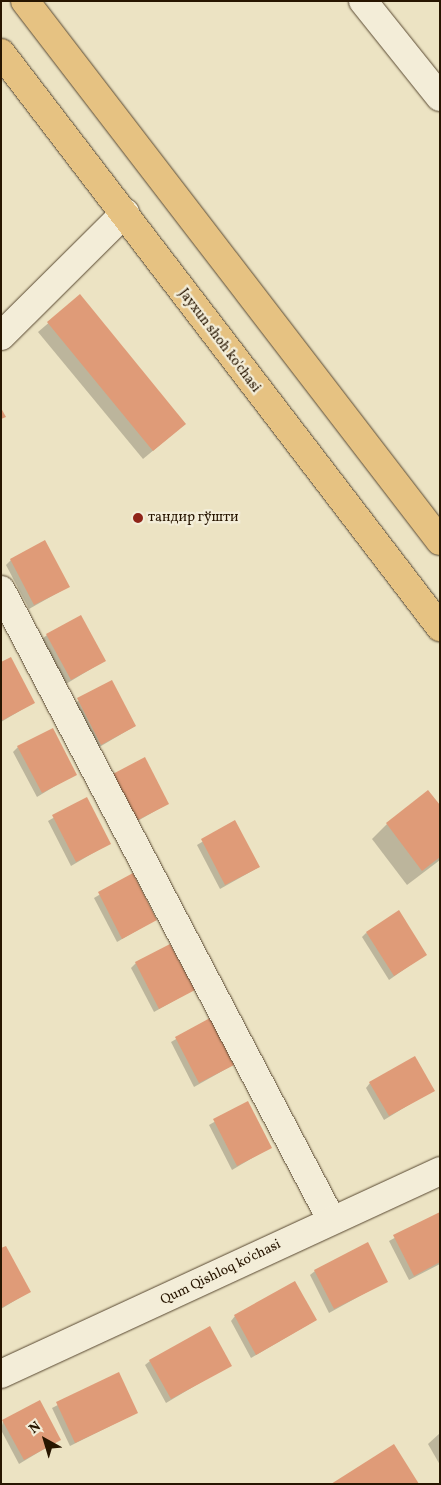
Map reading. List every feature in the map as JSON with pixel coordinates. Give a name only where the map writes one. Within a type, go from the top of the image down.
[{"type":"highway","points":[[25,1],[440,541]]},
{"type":"highway","name":"Jayxun shoh ko'chasi","points":[[1,53],[440,627]]},
{"type":"street","points":[[363,1],[440,97]]},
{"type":"street","points":[[1,336],[125,214]]},
{"type":"street","points":[[1,590],[331,1219]]},
{"type":"street","name":"Qum Qishloq ko'chasi","points":[[1,1374],[331,1219],[440,1171]]},
{"type":"building","points":[[80,294],[186,424],[153,451],[47,322]]},
{"type":"building","points":[[1,408],[6,417],[1,419]]},
{"type":"building","points":[[45,540],[70,587],[34,605],[10,559]]},
{"type":"building","points":[[81,615],[106,661],[71,680],[46,634]]},
{"type":"building","points":[[11,657],[35,703],[1,721],[1,662]]},
{"type":"building","points":[[112,680],[136,726],[101,745],[77,698]]},
{"type":"building","points":[[53,728],[77,775],[42,793],[17,746]]},
{"type":"building","points":[[145,757],[169,804],[134,822],[109,776]]},
{"type":"building","points":[[428,790],[440,805],[440,857],[422,871],[386,823]]},
{"type":"building","points":[[87,797],[111,844],[76,862],[52,815]]},
{"type":"building","points":[[235,820],[260,867],[225,885],[201,839]]},
{"type":"building","points":[[133,873],[157,920],[122,939],[98,892]]},
{"type":"building","points":[[399,910],[427,955],[394,976],[366,932]]},
{"type":"building","points":[[170,944],[195,990],[159,1009],[135,962]]},
{"type":"building","points":[[210,1018],[234,1065],[199,1083],[175,1037]]},
{"type":"building","points":[[415,1056],[435,1091],[389,1116],[369,1082]]},
{"type":"building","points":[[248,1101],[272,1148],[237,1166],[213,1119]]},
{"type":"building","points":[[440,1212],[440,1262],[414,1276],[393,1235]]},
{"type":"building","points":[[368,1242],[388,1282],[334,1309],[314,1270]]},
{"type":"building","points":[[6,1246],[31,1292],[1,1308],[1,1248]]},
{"type":"building","points":[[295,1281],[317,1320],[256,1355],[234,1315]]},
{"type":"building","points":[[210,1326],[232,1366],[171,1399],[149,1360]]},
{"type":"building","points":[[119,1372],[138,1413],[75,1443],[56,1402]]},
{"type":"building","points":[[40,1400],[61,1440],[24,1460],[2,1420]]},
{"type":"building","points":[[394,1444],[419,1484],[331,1484]]},
{"type":"place","name":"тандир гўшти","points":[[138,518]]}]
